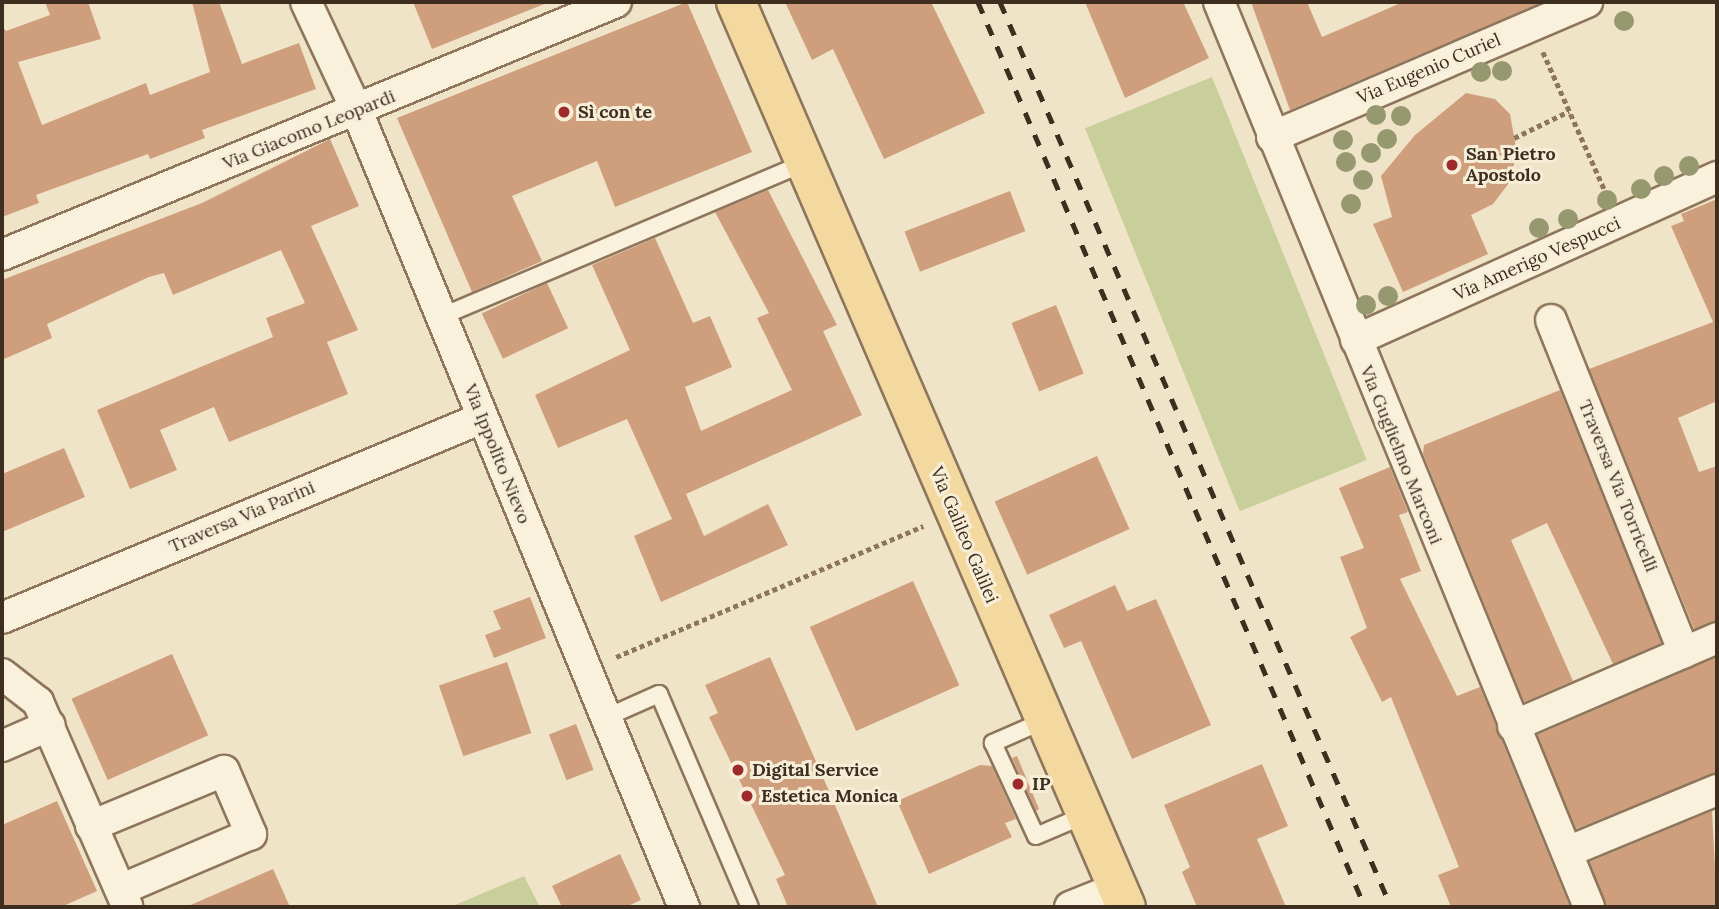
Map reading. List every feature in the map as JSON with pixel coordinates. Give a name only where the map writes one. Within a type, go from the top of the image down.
[{"type":"main road","name":"Via Galileo Galilei","points":[[736,2],[1043,720],[1122,898]]},
{"type":"street","name":"Via Ippolito Nievo","points":[[306,2],[357,111],[684,907]]},
{"type":"street","name":"Via Giacomo Leopardi","points":[[2,256],[616,2]]},
{"type":"street","name":"Via Guglielmo Marconi","points":[[1219,2],[1356,340],[1399,454],[1589,907]]},
{"type":"street","name":"Via Eugenio Curiel","points":[[1272,137],[1587,2]]},
{"type":"street","name":"Via Amerigo Vespucci","points":[[1356,340],[1717,177]]},
{"type":"street","name":"Traversa Via Torricelli","points":[[1551,320],[1684,652]]},
{"type":"street","name":"Traversa Via Parini","points":[[2,618],[482,418]]},
{"type":"street","points":[[1513,726],[1717,638]]},
{"type":"street","points":[[2,674],[38,702],[50,725],[91,826],[123,899],[251,834],[224,771],[91,826]]},
{"type":"street","points":[[2,746],[50,725]]},
{"type":"street","points":[[1567,852],[1717,790]]},
{"type":"street","points":[[1075,905],[1122,898]]},
{"type":"lane","points":[[440,317],[804,163]]},
{"type":"lane","points":[[607,717],[659,694],[750,907]]},
{"type":"lane","points":[[1043,720],[993,743],[1036,836],[1085,815]]},
{"type":"path","points":[[1531,26],[1619,222]]},
{"type":"path","points":[[1514,138],[1569,111]]},
{"type":"path","points":[[616,657],[923,526]]},
{"type":"green space","points":[[1212,77],[1367,460],[1240,511],[1085,128]]},
{"type":"green space","points":[[524,876],[540,907],[450,907]]},
{"type":"building","points":[[45,2],[88,2],[101,39],[18,62],[42,125],[146,83],[150,95],[210,72],[192,2],[219,2],[242,64],[299,43],[316,89],[202,130],[205,138],[150,159],[148,154],[36,195],[39,203],[2,217],[2,26],[6,31],[50,15]]},
{"type":"building","points":[[413,2],[547,2],[547,3],[432,49]]},
{"type":"building","name":"Sì con te","points":[[687,2],[752,152],[615,207],[597,161],[512,196],[542,261],[472,292],[397,118]]},
{"type":"building","points":[[785,2],[931,2],[985,113],[884,159],[833,49],[812,60]]},
{"type":"building","points":[[1085,2],[1183,2],[1209,58],[1125,98]]},
{"type":"building","points":[[1251,2],[1307,2],[1322,37],[1403,2],[1543,2],[1290,110]]},
{"type":"building","name":"San Pietro Apostolo","points":[[1466,93],[1495,99],[1510,114],[1517,153],[1509,183],[1493,204],[1471,215],[1488,254],[1403,292],[1373,224],[1392,217],[1381,176],[1415,135]]},
{"type":"building","points":[[330,139],[359,206],[311,226],[358,330],[327,342],[348,394],[229,442],[214,407],[160,430],[177,470],[130,489],[97,410],[273,337],[266,318],[305,303],[281,250],[173,295],[164,273],[149,277],[47,324],[52,338],[2,360],[2,280],[202,203]]},
{"type":"building","points":[[768,190],[837,325],[823,331],[862,415],[686,494],[704,536],[768,504],[788,545],[661,602],[634,536],[672,519],[627,419],[558,448],[535,395],[630,350],[592,265],[655,238],[693,323],[710,316],[732,367],[685,387],[701,431],[792,390],[757,318],[769,313],[715,212]]},
{"type":"building","points":[[1010,191],[1025,231],[920,272],[905,231]]},
{"type":"building","points":[[1717,199],[1717,401],[1678,418],[1699,472],[1717,466],[1717,621],[1694,629],[1589,369],[1713,322],[1671,226],[1684,221],[1681,214]]},
{"type":"building","points":[[547,283],[568,328],[503,359],[482,313]]},
{"type":"building","points":[[1056,305],[1084,374],[1039,392],[1011,323]]},
{"type":"building","points":[[1560,390],[1662,643],[1613,664],[1547,523],[1511,540],[1573,681],[1524,702],[1423,454],[1424,445]]},
{"type":"building","points":[[64,448],[85,497],[2,532],[2,474]]},
{"type":"building","points":[[1097,456],[1130,529],[1027,575],[995,502]]},
{"type":"building","points":[[1390,467],[1408,512],[1399,515],[1421,571],[1400,579],[1457,696],[1480,687],[1570,907],[1451,907],[1438,875],[1459,867],[1391,697],[1382,702],[1350,637],[1367,628],[1340,557],[1364,548],[1339,488]]},
{"type":"building","points":[[913,581],[959,685],[856,731],[810,627]]},
{"type":"building","points":[[1115,585],[1127,611],[1156,599],[1211,725],[1132,759],[1081,641],[1064,648],[1049,615]]},
{"type":"building","points":[[530,597],[546,638],[494,658],[485,635],[501,629],[493,611]]},
{"type":"building","points":[[172,654],[208,735],[108,780],[72,699]]},
{"type":"building","points":[[770,657],[878,907],[788,907],[776,879],[785,875],[709,717],[718,713],[705,685]]},
{"type":"building","points":[[1717,657],[1717,773],[1576,829],[1537,735]]},
{"type":"building","points":[[507,662],[531,733],[463,756],[439,685]]},
{"type":"building","points":[[576,724],[594,770],[566,780],[549,734]]},
{"type":"building","points":[[1017,756],[1039,809],[1036,811],[1012,758]]},
{"type":"building","points":[[1262,764],[1288,826],[1257,839],[1286,907],[1197,907],[1182,872],[1190,867],[1164,805]]},
{"type":"building","points":[[980,765],[992,766],[1016,819],[1005,823],[1012,837],[929,874],[897,801]]},
{"type":"building","points":[[57,801],[97,891],[61,907],[2,907],[2,825]]},
{"type":"building","points":[[1712,811],[1717,907],[1606,907],[1589,862]]},
{"type":"building","points":[[620,854],[641,900],[626,907],[562,907],[552,886]]},
{"type":"building","points":[[273,869],[290,907],[186,907]]},
{"type":"railway","points":[[978,2],[1365,907]]},
{"type":"railway","points":[[1000,2],[1391,907]]},
{"type":"place","name":"Sì con te","points":[[564,112]]},
{"type":"place","name":"San Pietro Apostolo","points":[[1452,165]]},
{"type":"place","name":"Digital Service","points":[[738,770]]},
{"type":"place","name":"IP","points":[[1018,784]]},
{"type":"place","name":"Estetica Monica","points":[[747,796]]}]
